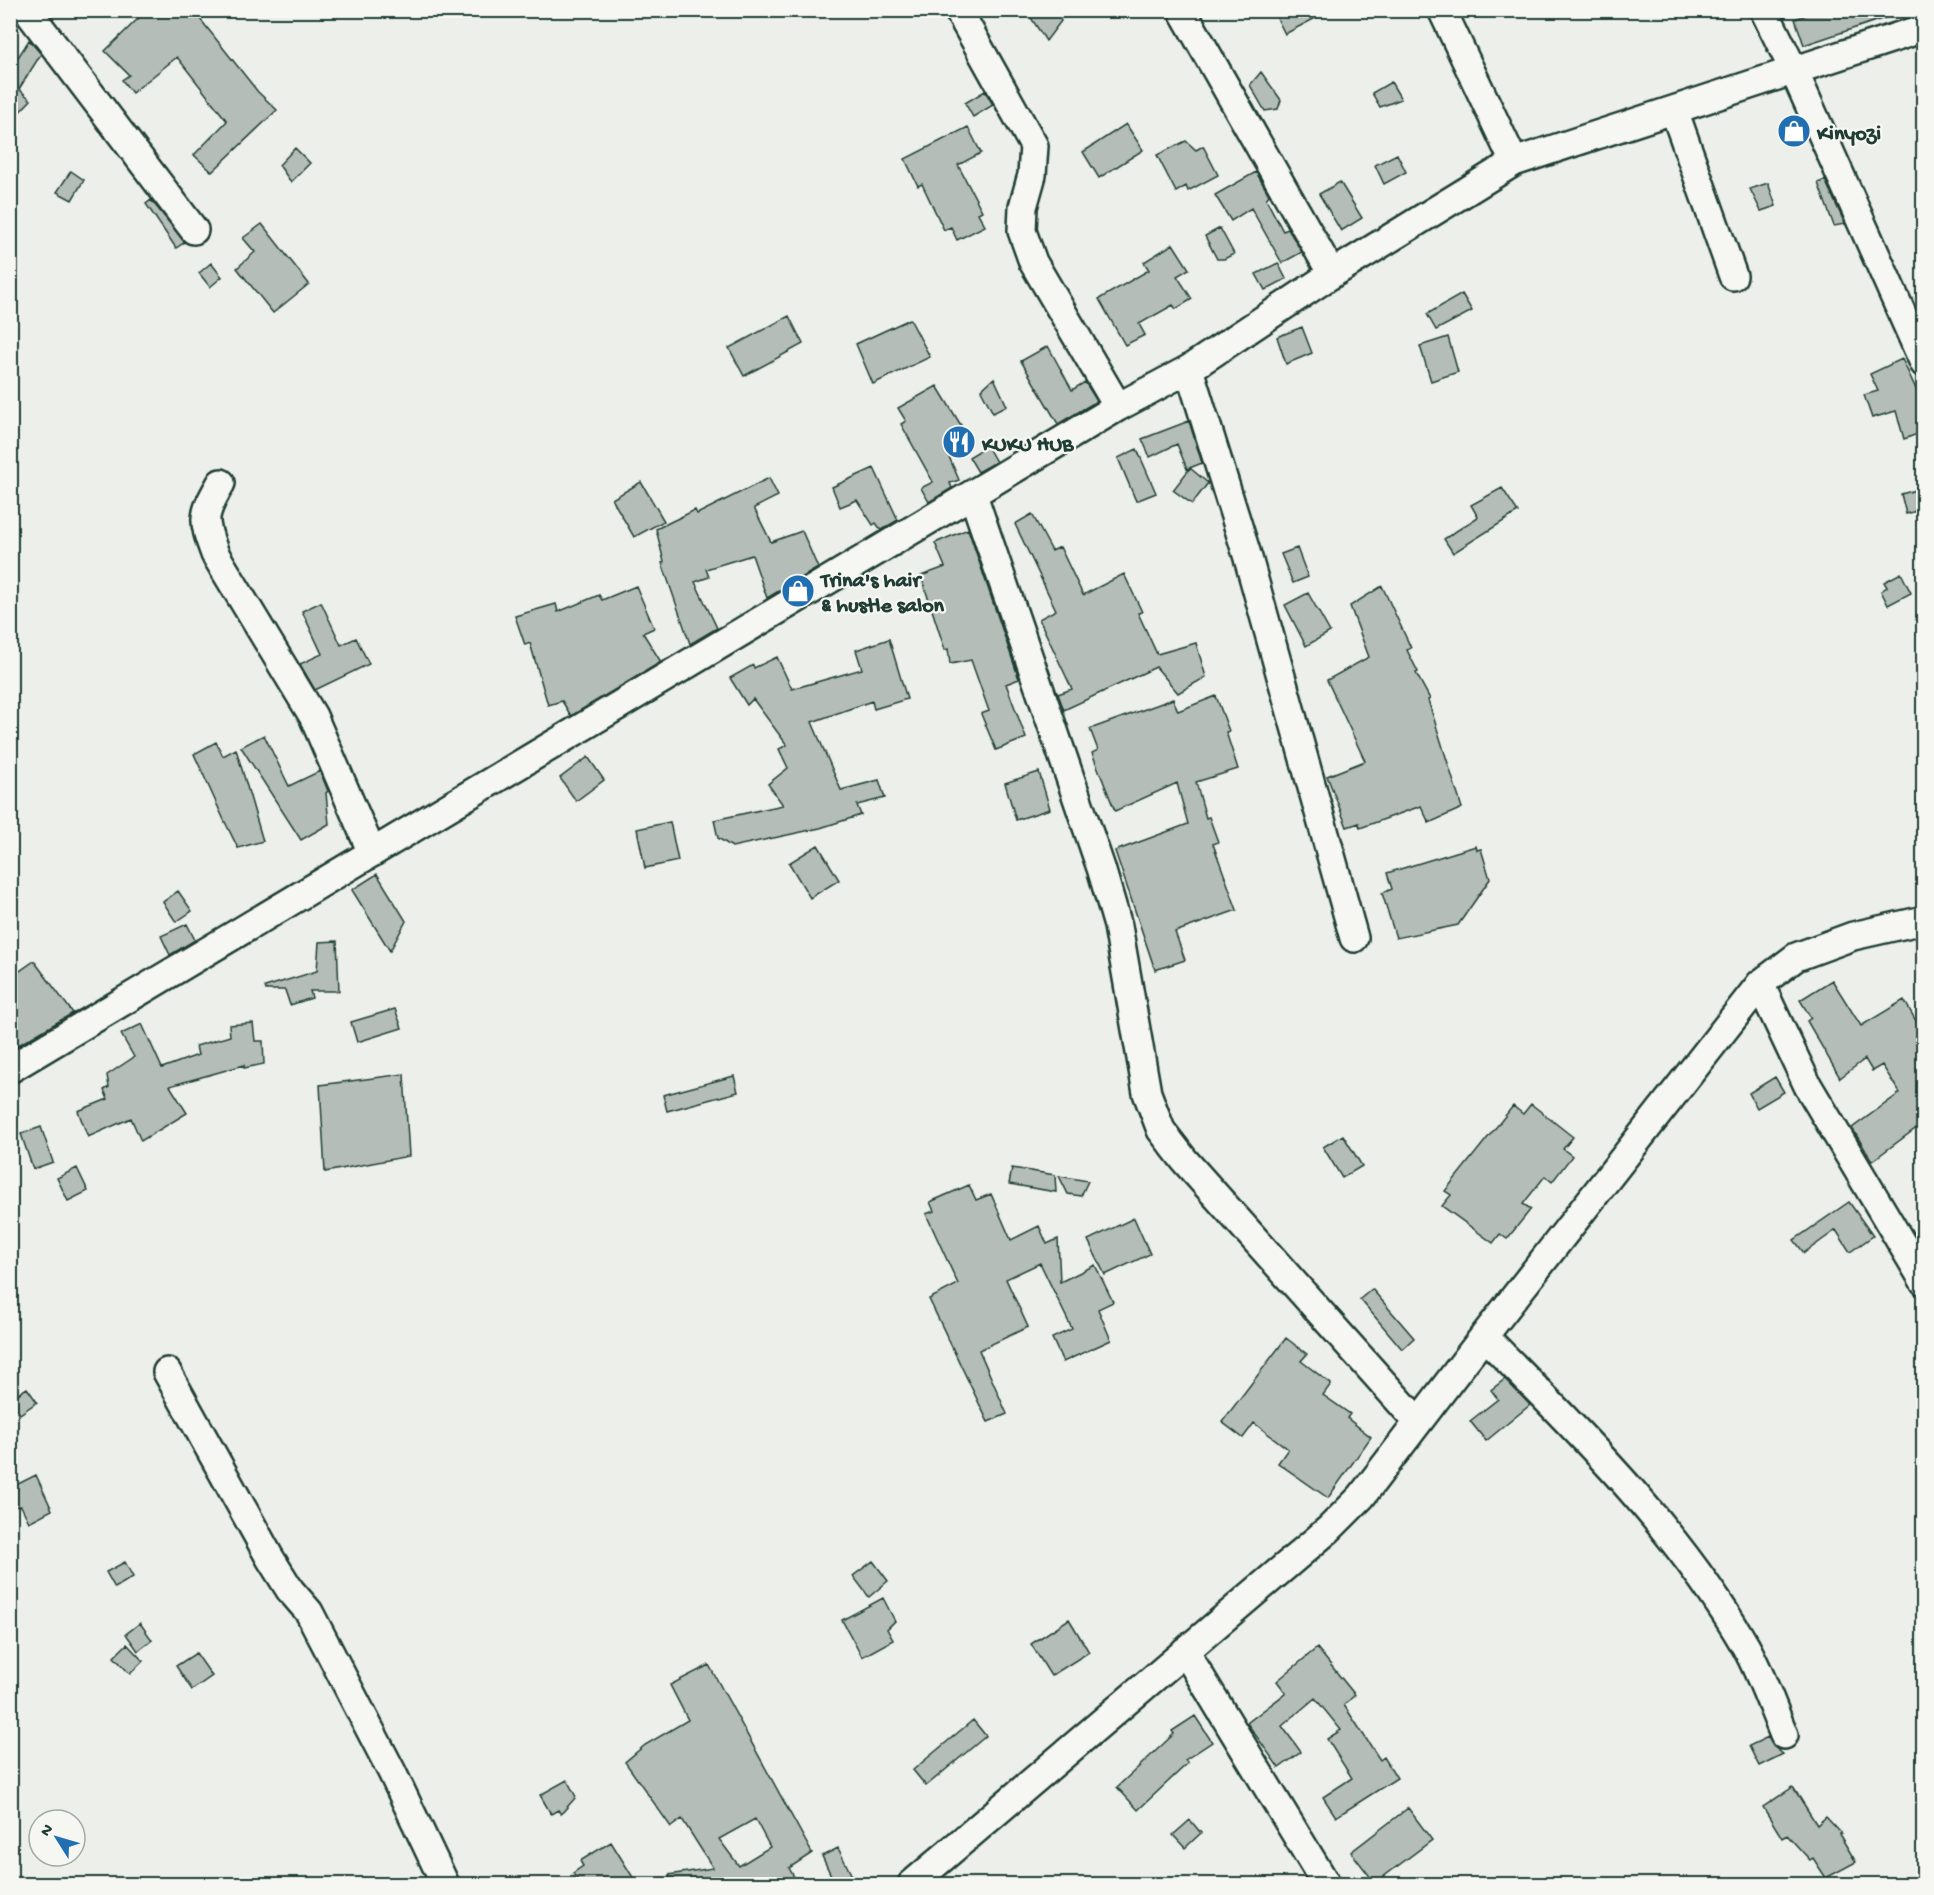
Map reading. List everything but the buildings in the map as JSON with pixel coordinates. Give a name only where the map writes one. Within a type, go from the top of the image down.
[{"type":"street","points":[[27,10],[194,230]]},
{"type":"street","points":[[958,10],[1034,146],[1032,175],[1023,207],[1022,231],[1033,262],[1118,407]]},
{"type":"street","points":[[1182,10],[1332,274]]},
{"type":"street","points":[[1442,10],[1514,162]]},
{"type":"street","points":[[1764,10],[1794,70],[1923,363]]},
{"type":"street","points":[[10,1069],[1118,407],[1188,369],[1332,274],[1514,162],[1923,28]]},
{"type":"street","points":[[1674,110],[1733,276]]},
{"type":"street","points":[[1188,369],[1248,558],[1354,938]]},
{"type":"street","points":[[220,483],[206,509],[204,527],[215,555],[259,632],[313,716],[372,853]]},
{"type":"street","points":[[973,495],[1101,868],[1118,926],[1147,1093],[1161,1130],[1185,1161],[1419,1422]]},
{"type":"street","points":[[912,1884],[1353,1505],[1760,984],[1796,957],[1853,936],[1923,920]]},
{"type":"street","points":[[1760,984],[1808,1086],[1923,1281]]},
{"type":"street","points":[[1484,1336],[1578,1430],[1652,1516],[1722,1608],[1747,1650],[1784,1735]]},
{"type":"street","points":[[167,1372],[270,1558],[290,1590],[309,1612],[392,1772],[445,1884]]},
{"type":"street","points":[[1185,1651],[1326,1884]]},
{"type":"place","name":"Kinyozi","points":[[1794,131]]},
{"type":"place","name":"KUKU HUB","points":[[959,442]]},
{"type":"place","name":"Trina's hair & hustle salon","points":[[798,591]]}]
